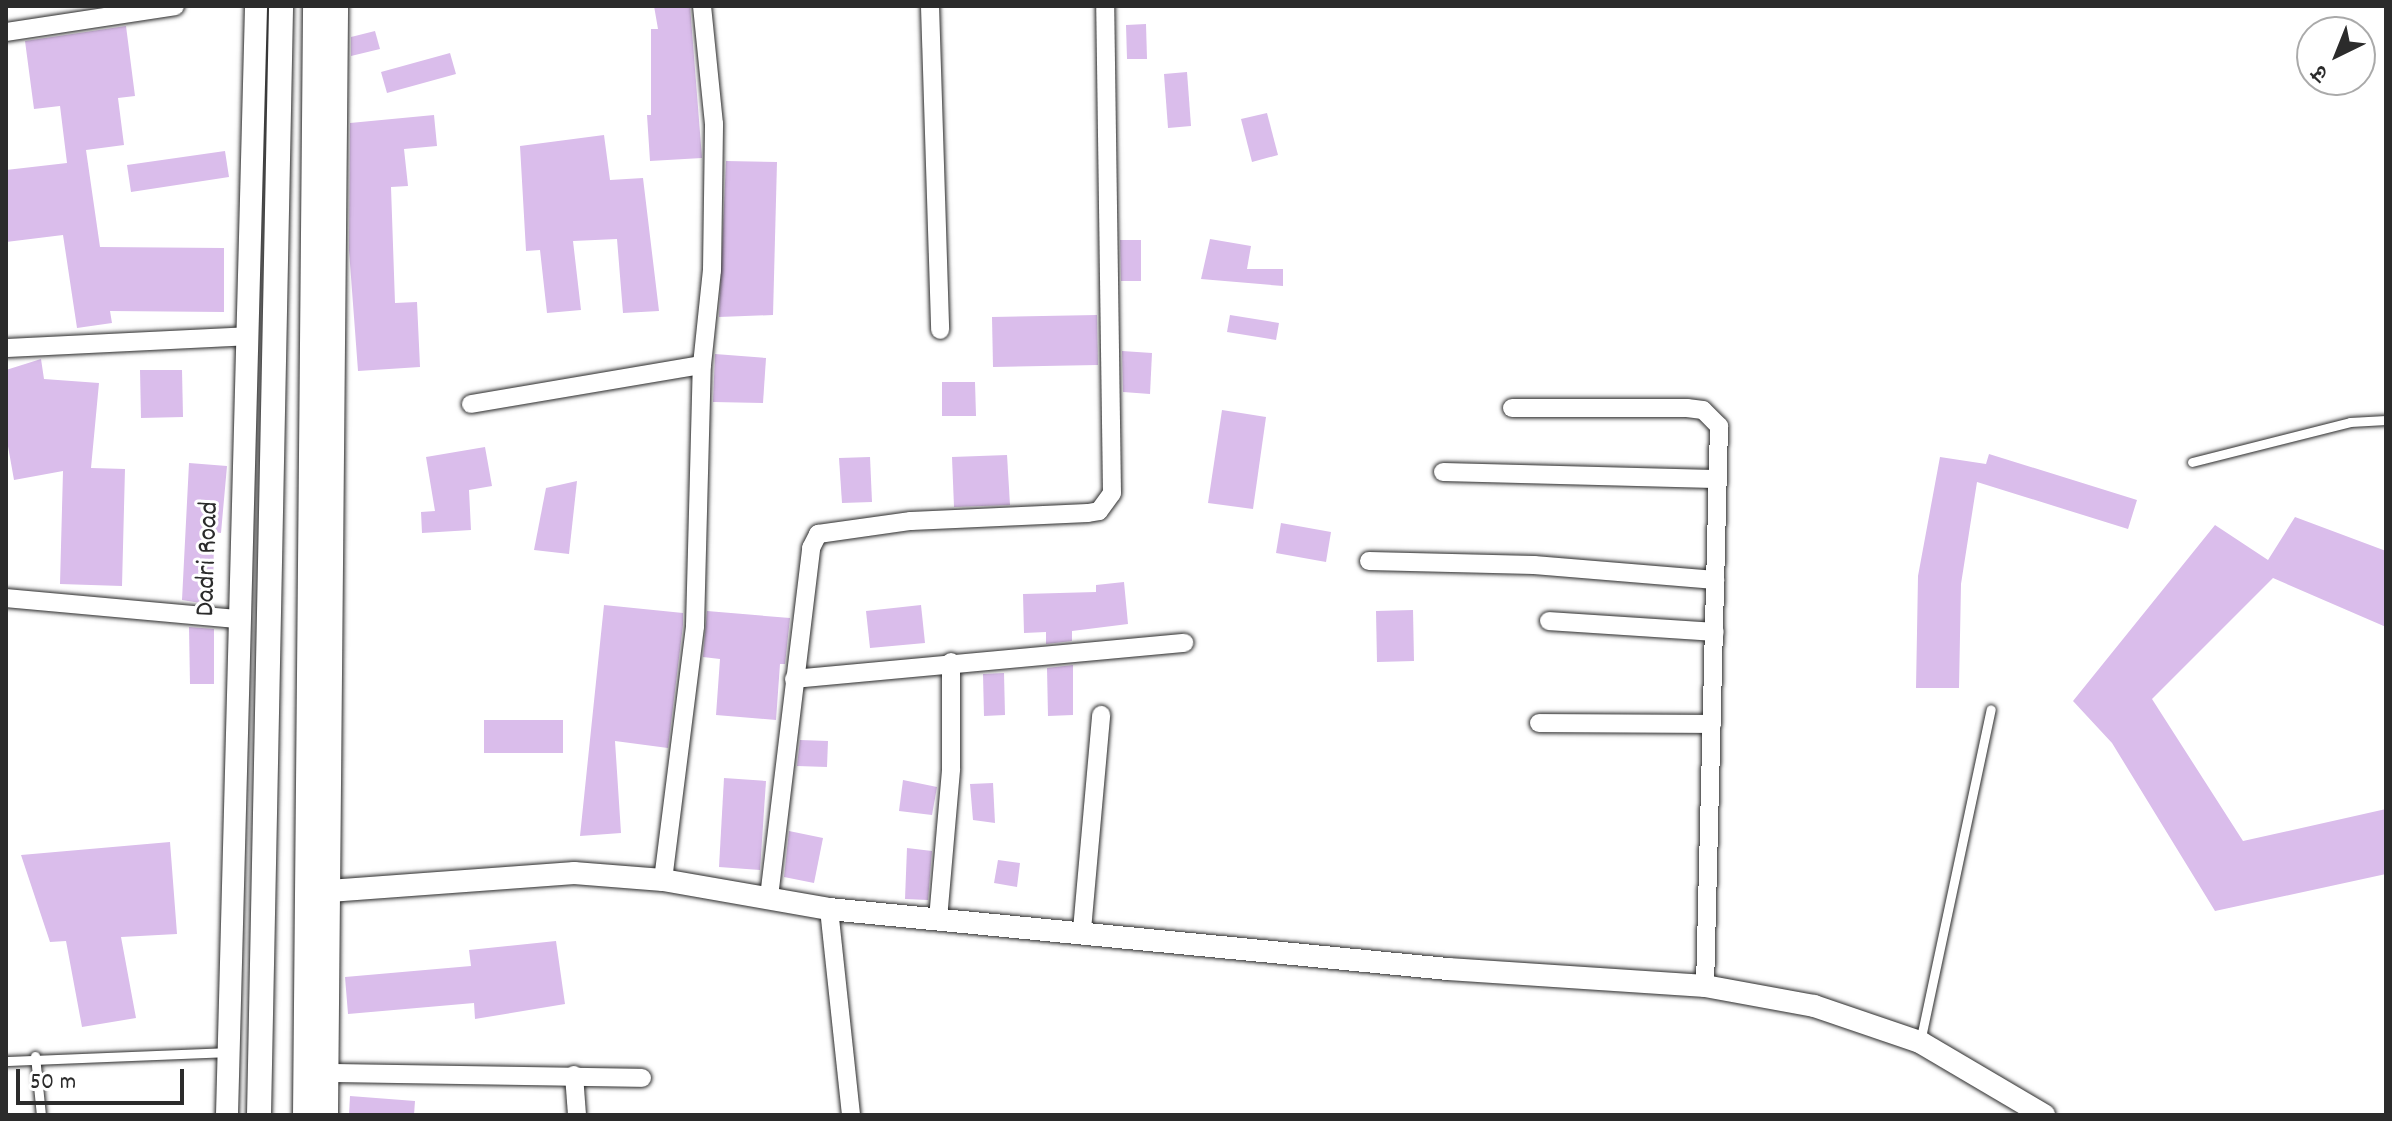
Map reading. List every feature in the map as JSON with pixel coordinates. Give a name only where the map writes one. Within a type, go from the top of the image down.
[{"type":"main road","points":[[259,1115],[281,6]]},
{"type":"main road","points":[[305,1115],[315,6]]},
{"type":"street","points":[[6,32],[175,6]]},
{"type":"street","name":"Dadri Road","points":[[227,1115],[236,619],[248,336],[256,6]]},
{"type":"street","points":[[327,1115],[337,6]]},
{"type":"street","points":[[663,880],[695,626],[702,365],[712,270],[714,124],[702,6]]},
{"type":"street","points":[[930,6],[940,330]]},
{"type":"street","points":[[769,897],[811,548],[825,530],[1088,513],[1107,504],[1112,493],[1105,6]]},
{"type":"street","points":[[6,348],[248,336]]},
{"type":"street","points":[[471,404],[702,365]]},
{"type":"street","points":[[1512,408],[1703,410],[1719,426],[1715,479],[1715,632],[1705,986]]},
{"type":"street","points":[[1443,472],[1715,479]]},
{"type":"street","points":[[1369,561],[1534,565],[1715,580]]},
{"type":"street","points":[[6,598],[236,619]]},
{"type":"street","points":[[1549,621],[1715,632]]},
{"type":"street","points":[[794,679],[951,662],[1082,655],[1184,643]]},
{"type":"street","points":[[938,919],[951,769],[951,662]]},
{"type":"street","points":[[1082,930],[1101,715]]},
{"type":"street","points":[[1539,723],[1712,724]]},
{"type":"street","points":[[329,891],[574,873],[663,880],[829,909],[1082,930],[1448,969],[1705,986],[1814,1006],[1920,1042],[2044,1115]]},
{"type":"street","points":[[829,909],[851,1115]]},
{"type":"street","points":[[327,1073],[642,1078]]},
{"type":"street","points":[[574,1075],[577,1115]]},
{"type":"lane","points":[[2192,462],[2350,422],[2386,420]]},
{"type":"lane","points":[[1920,1042],[1991,709]]},
{"type":"lane","points":[[6,1061],[35,1056],[226,1052]]},
{"type":"lane","points":[[35,1056],[41,1115]]},
{"type":"building","points":[[654,6],[690,6],[702,158],[650,161],[647,115],[651,115],[651,29],[658,29]]},
{"type":"building","points":[[1146,24],[1147,59],[1127,59],[1126,25]]},
{"type":"building","points":[[126,26],[135,96],[118,98],[124,145],[86,150],[100,247],[224,248],[224,312],[110,311],[112,323],[77,328],[63,235],[6,242],[6,170],[67,163],[60,106],[34,109],[25,41]]},
{"type":"building","points":[[375,31],[380,49],[351,56],[351,37]]},
{"type":"building","points":[[450,53],[456,74],[387,93],[381,72]]},
{"type":"building","points":[[1187,72],[1191,126],[1168,128],[1164,74]]},
{"type":"building","points":[[1267,113],[1278,155],[1252,162],[1241,119]]},
{"type":"building","points":[[434,115],[437,146],[404,149],[408,186],[391,187],[395,303],[417,302],[420,367],[358,371],[349,250],[350,123]]},
{"type":"building","points":[[604,135],[610,180],[643,178],[659,311],[623,313],[617,239],[573,241],[581,310],[547,313],[540,250],[526,251],[520,146]]},
{"type":"building","points":[[225,151],[229,177],[131,192],[127,165]]},
{"type":"building","points":[[726,161],[777,162],[773,315],[719,317]]},
{"type":"building","points":[[1210,239],[1251,246],[1247,269],[1283,269],[1283,286],[1201,279]]},
{"type":"building","points":[[1120,240],[1141,240],[1141,281],[1121,281]]},
{"type":"building","points":[[1097,315],[1098,365],[993,367],[992,317]]},
{"type":"building","points":[[1230,315],[1279,323],[1276,340],[1227,332]]},
{"type":"building","points":[[1122,351],[1152,353],[1150,394],[1123,392]]},
{"type":"building","points":[[715,354],[766,358],[763,403],[713,402]]},
{"type":"building","points":[[41,359],[44,379],[99,383],[91,468],[125,469],[122,586],[60,584],[63,471],[14,480],[6,435],[6,370]]},
{"type":"building","points":[[140,370],[182,370],[183,417],[141,418]]},
{"type":"building","points":[[942,382],[975,382],[976,416],[942,416]]},
{"type":"building","points":[[1222,410],[1266,417],[1253,509],[1208,503]]},
{"type":"building","points":[[485,447],[492,486],[469,490],[471,530],[422,533],[421,512],[435,511],[426,457]]},
{"type":"building","points":[[1989,454],[2137,500],[2128,529],[1977,482],[1961,584],[1959,688],[1916,688],[1918,576],[1940,457],[1986,464]]},
{"type":"building","points":[[1007,455],[1010,505],[954,507],[952,457]]},
{"type":"building","points":[[870,457],[872,502],[842,503],[839,458]]},
{"type":"building","points":[[189,463],[227,466],[221,533],[214,532],[213,605],[182,600]]},
{"type":"building","points":[[577,481],[569,554],[534,550],[546,488]]},
{"type":"building","points":[[2295,517],[2386,551],[2386,627],[2273,578],[2152,699],[2243,841],[2386,809],[2386,874],[2215,911],[2112,743],[2073,701],[2215,525],[2268,560]]},
{"type":"building","points":[[1281,523],[1331,532],[1326,562],[1276,553]]},
{"type":"building","points":[[1124,582],[1128,624],[1072,631],[1072,641],[1046,644],[1046,632],[1024,633],[1023,594],[1096,592],[1096,585]]},
{"type":"building","points":[[604,605],[683,613],[683,625],[668,748],[615,741],[621,833],[580,836]]},
{"type":"building","points":[[921,605],[925,643],[870,648],[866,611]]},
{"type":"building","points":[[1413,610],[1414,661],[1377,662],[1376,611]]},
{"type":"building","points":[[707,611],[790,618],[785,664],[780,664],[776,720],[716,715],[720,659],[703,657]]},
{"type":"building","points":[[189,627],[214,629],[214,684],[190,684]]},
{"type":"building","points":[[1073,665],[1073,715],[1048,716],[1047,668]]},
{"type":"building","points":[[1004,673],[1005,715],[984,716],[983,674]]},
{"type":"building","points":[[484,720],[563,720],[563,753],[484,753]]},
{"type":"building","points":[[800,740],[828,741],[827,767],[797,766]]},
{"type":"building","points":[[724,778],[766,781],[760,870],[719,867]]},
{"type":"building","points":[[903,780],[937,787],[932,815],[899,811]]},
{"type":"building","points":[[993,783],[995,823],[973,820],[970,784]]},
{"type":"building","points":[[789,831],[823,838],[814,883],[784,877]]},
{"type":"building","points":[[170,842],[177,934],[121,937],[136,1018],[82,1027],[66,941],[50,942],[21,855]]},
{"type":"building","points":[[907,848],[932,851],[928,900],[905,899]]},
{"type":"building","points":[[998,860],[1020,863],[1017,887],[994,883]]},
{"type":"building","points":[[556,941],[565,1004],[475,1019],[474,1003],[348,1014],[345,977],[471,966],[469,950]]},
{"type":"building","points":[[350,1096],[415,1101],[414,1115],[349,1115]]}]
